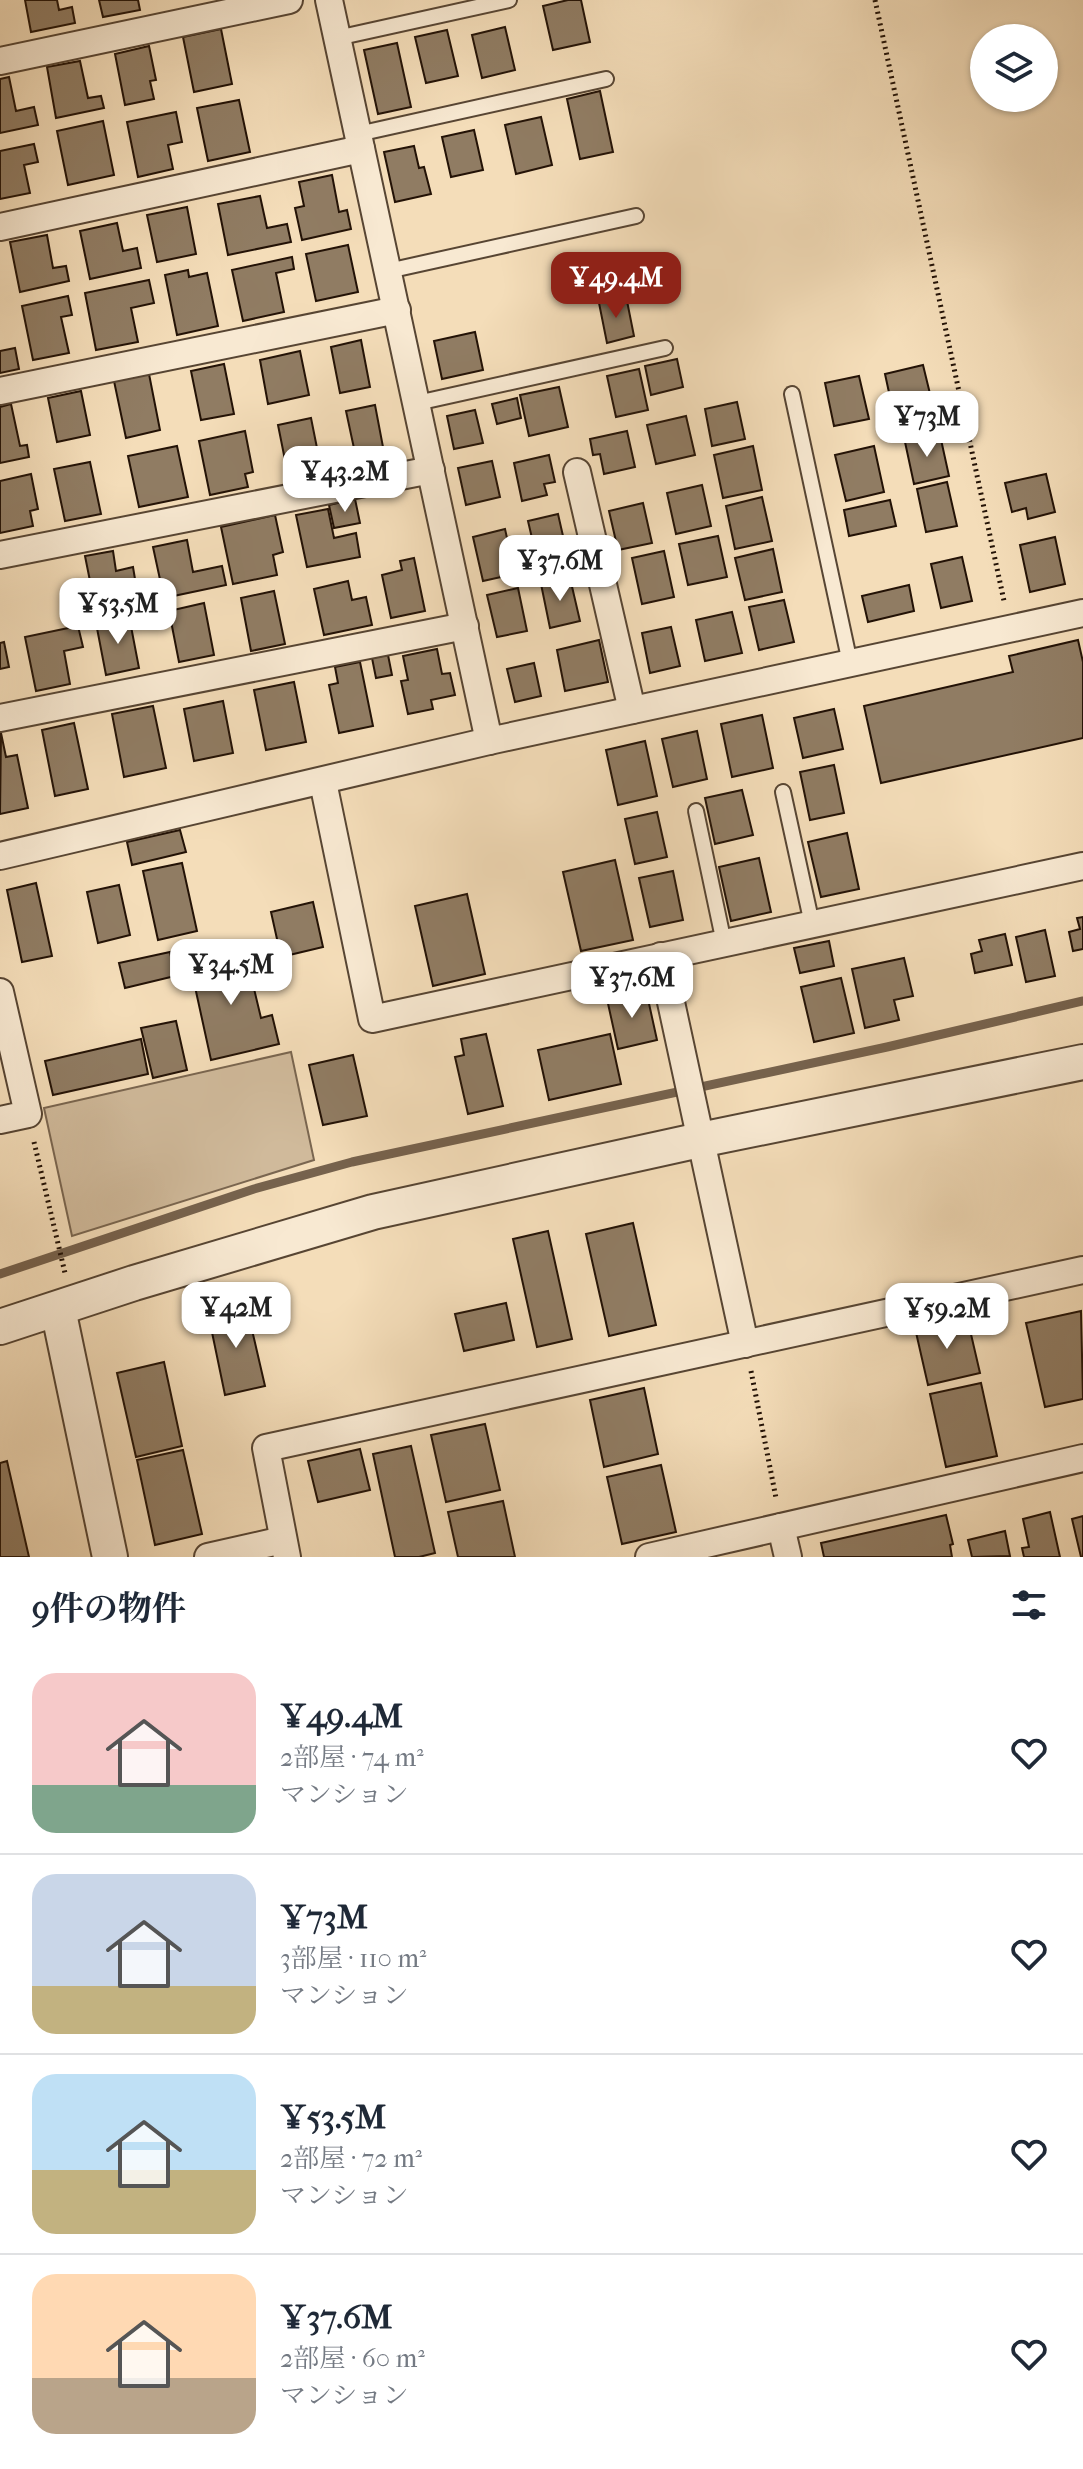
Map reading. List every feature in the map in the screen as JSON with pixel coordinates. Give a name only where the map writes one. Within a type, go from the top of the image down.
[{"type":"street","points":[[0,61],[289,0]]},
{"type":"street","points":[[329,0],[489,741]]},
{"type":"street","points":[[0,227],[360,142]]},
{"type":"street","points":[[0,391],[397,310]]},
{"type":"street","points":[[0,555],[431,470]]},
{"type":"street","points":[[577,472],[632,710]]},
{"type":"street","points":[[0,856],[489,741],[1083,613]]},
{"type":"street","points":[[0,718],[465,626]]},
{"type":"street","points":[[323,782],[372,1019],[1083,866]]},
{"type":"street","points":[[661,956],[745,1344]]},
{"type":"street","points":[[0,992],[28,1114],[0,1120]]},
{"type":"street","points":[[0,1327],[134,1283],[373,1212],[700,1140],[1083,1062]]},
{"type":"street","points":[[208,1557],[285,1549],[266,1448],[1083,1270]]},
{"type":"street","points":[[58,1309],[110,1557]]},
{"type":"street","points":[[649,1557],[1083,1458]]},
{"type":"street","points":[[781,1527],[788,1557]]},
{"type":"lane","points":[[337,38],[509,0]]},
{"type":"lane","points":[[360,142],[606,79]]},
{"type":"lane","points":[[388,271],[636,216]]},
{"type":"lane","points":[[417,403],[665,348]]},
{"type":"lane","points":[[792,394],[850,663]]},
{"type":"lane","points":[[783,792],[812,924]]},
{"type":"lane","points":[[696,811],[724,943]]},
{"type":"path","points":[[875,0],[1010,629]]},
{"type":"path","points":[[28,1114],[63,1266]]},
{"type":"path","points":[[745,1344],[781,1527]]},
{"type":"shaded area","points":[[291,1052],[314,1160],[72,1236],[44,1108]]},
{"type":"building","points":[[25,0],[57,0],[59,10],[72,7],[75,23],[31,32]]},
{"type":"building","points":[[99,0],[138,0],[140,10],[103,17]]},
{"type":"building","points":[[581,0],[590,42],[553,50],[543,6]]},
{"type":"building","points":[[505,27],[515,70],[482,78],[472,35]]},
{"type":"building","points":[[221,29],[232,84],[194,92],[183,37]]},
{"type":"building","points":[[447,30],[458,76],[426,83],[415,37]]},
{"type":"building","points":[[397,43],[411,107],[378,114],[364,50]]},
{"type":"building","points":[[149,46],[156,80],[150,81],[154,99],[125,105],[115,54]]},
{"type":"building","points":[[80,61],[88,98],[101,96],[104,108],[56,118],[47,67]]},
{"type":"building","points":[[9,77],[16,111],[34,107],[38,125],[0,133],[0,79]]},
{"type":"building","points":[[600,91],[613,152],[580,159],[567,99]]},
{"type":"building","points":[[239,100],[250,152],[208,161],[197,108]]},
{"type":"building","points":[[176,112],[182,142],[168,145],[173,169],[138,177],[127,122]]},
{"type":"building","points":[[541,117],[552,165],[516,174],[505,125]]},
{"type":"building","points":[[103,121],[114,175],[68,185],[57,131]]},
{"type":"building","points":[[474,130],[483,170],[451,177],[442,137]]},
{"type":"building","points":[[34,144],[38,162],[24,165],[30,193],[0,199],[0,151]]},
{"type":"building","points":[[414,146],[419,168],[424,167],[431,194],[395,202],[384,152]]},
{"type":"building","points":[[332,175],[339,212],[347,210],[351,229],[302,240],[295,208],[304,206],[299,182]]},
{"type":"building","points":[[260,196],[267,228],[287,224],[291,242],[228,255],[218,204]]},
{"type":"building","points":[[187,207],[196,254],[157,262],[147,215]]},
{"type":"building","points":[[117,223],[123,251],[137,248],[141,268],[90,279],[80,231]]},
{"type":"building","points":[[47,235],[53,268],[66,266],[69,281],[20,292],[10,242]]},
{"type":"building","points":[[348,245],[358,292],[316,301],[306,254]]},
{"type":"building","points":[[292,257],[294,269],[276,273],[284,312],[243,321],[232,270]]},
{"type":"building","points":[[188,270],[189,277],[207,273],[218,326],[177,335],[165,275]]},
{"type":"building","points":[[149,280],[154,303],[131,308],[138,342],[96,350],[85,293]]},
{"type":"building","points":[[68,296],[72,315],[61,317],[69,353],[33,360],[22,306]]},
{"type":"building","points":[[626,296],[634,336],[607,343],[599,303]]},
{"type":"building","points":[[475,332],[483,370],[442,379],[434,341]]},
{"type":"building","points":[[361,340],[370,387],[340,393],[331,347]]},
{"type":"building","points":[[15,348],[19,369],[0,373],[0,351]]},
{"type":"building","points":[[300,351],[309,395],[268,404],[260,360]]},
{"type":"building","points":[[677,359],[683,387],[651,395],[645,366]]},
{"type":"building","points":[[224,364],[234,414],[201,420],[191,371]]},
{"type":"building","points":[[923,365],[932,402],[893,411],[885,374]]},
{"type":"building","points":[[639,369],[648,410],[616,417],[607,376]]},
{"type":"building","points":[[149,374],[160,430],[126,438],[114,381]]},
{"type":"building","points":[[859,376],[869,419],[834,426],[825,383]]},
{"type":"building","points":[[559,387],[568,427],[529,436],[520,395]]},
{"type":"building","points":[[81,391],[90,435],[57,442],[48,398]]},
{"type":"building","points":[[517,398],[521,418],[497,424],[492,404]]},
{"type":"building","points":[[737,402],[745,439],[712,446],[705,409]]},
{"type":"building","points":[[11,404],[20,446],[27,445],[29,457],[0,463],[0,407]]},
{"type":"building","points":[[375,405],[383,447],[355,453],[346,411]]},
{"type":"building","points":[[475,410],[483,443],[454,449],[447,416]]},
{"type":"building","points":[[686,416],[695,455],[656,464],[647,425]]},
{"type":"building","points":[[311,418],[321,468],[288,475],[278,425]]},
{"type":"building","points":[[245,431],[253,472],[245,474],[248,487],[210,495],[199,441]]},
{"type":"building","points":[[627,431],[635,467],[604,474],[600,454],[593,455],[590,439]]},
{"type":"building","points":[[940,435],[949,476],[914,484],[905,442]]},
{"type":"building","points":[[177,446],[188,497],[139,507],[128,456]]},
{"type":"building","points":[[753,446],[762,490],[723,498],[714,455]]},
{"type":"building","points":[[874,446],[884,492],[846,501],[835,455]]},
{"type":"building","points":[[549,455],[555,482],[544,484],[547,495],[522,501],[514,463]]},
{"type":"building","points":[[492,461],[500,497],[466,505],[458,468]]},
{"type":"building","points":[[90,462],[101,514],[65,521],[54,469]]},
{"type":"building","points":[[31,474],[38,509],[30,511],[33,526],[0,533],[0,481]]},
{"type":"building","points":[[1046,474],[1055,512],[1028,519],[1026,508],[1012,512],[1005,483]]},
{"type":"building","points":[[947,482],[957,526],[926,532],[917,489]]},
{"type":"building","points":[[702,485],[711,526],[676,534],[667,493]]},
{"type":"building","points":[[762,497],[772,541],[735,549],[726,506]]},
{"type":"building","points":[[355,499],[360,523],[334,528],[329,505]]},
{"type":"building","points":[[890,500],[896,526],[849,536],[844,510]]},
{"type":"building","points":[[643,503],[652,543],[618,550],[609,511]]},
{"type":"building","points":[[328,509],[334,538],[356,533],[360,557],[307,567],[296,515]]},
{"type":"building","points":[[558,514],[568,558],[538,564],[528,521]]},
{"type":"building","points":[[275,515],[283,552],[273,555],[277,575],[233,584],[221,527]]},
{"type":"building","points":[[505,529],[515,574],[483,581],[473,537]]},
{"type":"building","points":[[718,536],[727,577],[688,585],[679,544]]},
{"type":"building","points":[[1055,537],[1065,584],[1030,592],[1020,545]]},
{"type":"building","points":[[187,540],[193,572],[222,566],[226,585],[164,598],[153,547]]},
{"type":"building","points":[[773,549],[782,592],[745,600],[735,558]]},
{"type":"building","points":[[113,551],[116,571],[133,567],[138,597],[95,606],[85,556]]},
{"type":"building","points":[[664,551],[674,597],[642,604],[632,558]]},
{"type":"building","points":[[962,557],[972,601],[941,608],[931,564]]},
{"type":"building","points":[[414,558],[425,611],[391,618],[382,575],[402,570],[400,561]]},
{"type":"building","points":[[570,578],[580,621],[550,628],[541,584]]},
{"type":"building","points":[[348,581],[352,600],[366,597],[372,625],[324,635],[314,589]]},
{"type":"building","points":[[909,585],[914,611],[868,622],[862,596]]},
{"type":"building","points":[[518,588],[527,631],[497,637],[487,595]]},
{"type":"building","points":[[274,591],[285,644],[251,651],[241,598]]},
{"type":"building","points":[[784,600],[794,642],[759,650],[749,607]]},
{"type":"building","points":[[204,603],[214,655],[179,662],[169,611]]},
{"type":"building","points":[[732,612],[742,653],[705,661],[696,620]]},
{"type":"building","points":[[129,616],[139,668],[106,675],[96,623]]},
{"type":"building","points":[[78,626],[83,647],[64,651],[70,684],[36,691],[25,637]]},
{"type":"building","points":[[671,627],[680,666],[650,673],[642,633]]},
{"type":"building","points":[[599,640],[608,682],[565,691],[557,650]]},
{"type":"building","points":[[1078,640],[1083,662],[1083,738],[881,783],[864,706],[1013,672],[1009,656]]},
{"type":"building","points":[[4,642],[9,667],[0,669],[0,643]]},
{"type":"building","points":[[437,649],[442,674],[450,673],[455,695],[431,700],[433,709],[408,714],[401,681],[408,680],[403,656]]},
{"type":"building","points":[[388,655],[392,675],[376,678],[372,658]]},
{"type":"building","points":[[360,662],[373,726],[339,733],[329,685],[338,683],[335,667]]},
{"type":"building","points":[[534,663],[541,696],[515,702],[507,669]]},
{"type":"building","points":[[294,682],[306,742],[266,750],[254,690]]},
{"type":"building","points":[[223,701],[233,753],[194,761],[184,709]]},
{"type":"building","points":[[153,706],[166,768],[124,777],[112,714]]},
{"type":"building","points":[[834,709],[843,749],[803,758],[794,718]]},
{"type":"building","points":[[762,715],[773,768],[732,777],[721,724]]},
{"type":"building","points":[[74,723],[88,789],[55,796],[42,730]]},
{"type":"building","points":[[697,731],[707,779],[673,787],[662,739]]},
{"type":"building","points":[[1,733],[6,757],[17,755],[28,808],[0,814]]},
{"type":"building","points":[[645,741],[657,796],[618,805],[606,750]]},
{"type":"building","points":[[834,765],[844,813],[810,820],[800,772]]},
{"type":"building","points":[[742,790],[753,835],[715,844],[705,798]]},
{"type":"building","points":[[657,812],[667,857],[635,864],[625,819]]},
{"type":"building","points":[[180,830],[186,852],[132,865],[127,842]]},
{"type":"building","points":[[847,833],[859,889],[821,897],[808,842]]},
{"type":"building","points":[[759,858],[771,912],[731,921],[719,867]]},
{"type":"building","points":[[615,860],[633,940],[581,951],[563,872]]},
{"type":"building","points":[[182,863],[197,931],[158,940],[143,871]]},
{"type":"building","points":[[673,871],[683,920],[650,927],[639,878]]},
{"type":"building","points":[[36,883],[52,956],[22,962],[7,890]]},
{"type":"building","points":[[119,885],[130,935],[98,943],[87,892]]},
{"type":"building","points":[[467,894],[485,974],[433,986],[415,906]]},
{"type":"building","points":[[313,902],[323,947],[281,957],[271,912]]},
{"type":"building","points":[[1083,917],[1083,949],[1073,951],[1069,932],[1080,929],[1077,918]]},
{"type":"building","points":[[1045,930],[1055,976],[1026,982],[1016,937]]},
{"type":"building","points":[[1005,934],[1012,965],[975,973],[971,954],[982,951],[979,940]]},
{"type":"building","points":[[829,941],[834,966],[800,973],[794,948]]},
{"type":"building","points":[[245,951],[261,1018],[272,1015],[279,1044],[211,1060],[190,964]]},
{"type":"building","points":[[170,952],[175,976],[125,988],[119,963]]},
{"type":"building","points":[[904,958],[913,996],[894,1000],[899,1020],[865,1028],[852,969]]},
{"type":"building","points":[[841,978],[854,1033],[814,1042],[801,987]]},
{"type":"building","points":[[646,990],[657,1040],[618,1049],[607,999]]},
{"type":"building","points":[[176,1021],[187,1070],[153,1078],[141,1028]]},
{"type":"building","points":[[486,1034],[503,1106],[468,1114],[455,1057],[464,1055],[461,1039]]},
{"type":"building","points":[[610,1034],[621,1084],[549,1100],[538,1050]]},
{"type":"building","points":[[141,1039],[148,1074],[53,1095],[45,1061]]},
{"type":"building","points":[[353,1055],[367,1116],[323,1125],[309,1065]]},
{"type":"building","points":[[633,1223],[656,1325],[609,1336],[586,1234]]},
{"type":"building","points":[[548,1231],[572,1339],[537,1347],[513,1239]]},
{"type":"building","points":[[506,1303],[514,1340],[464,1351],[455,1314]]},
{"type":"building","points":[[246,1304],[265,1386],[225,1395],[208,1313]]},
{"type":"building","points":[[1081,1311],[1083,1399],[1045,1407],[1026,1323]]},
{"type":"building","points":[[967,1317],[980,1373],[928,1385],[915,1328]]},
{"type":"building","points":[[164,1362],[182,1446],[136,1457],[117,1373]]},
{"type":"building","points":[[981,1383],[997,1456],[946,1467],[930,1394]]},
{"type":"building","points":[[644,1388],[658,1454],[604,1467],[590,1400]]},
{"type":"building","points":[[485,1424],[500,1490],[446,1502],[431,1435]]},
{"type":"building","points":[[411,1446],[435,1553],[395,1557],[373,1454]]},
{"type":"building","points":[[360,1449],[370,1490],[318,1502],[308,1461]]},
{"type":"building","points":[[183,1450],[202,1534],[155,1545],[137,1460]]},
{"type":"building","points":[[7,1461],[29,1557],[0,1557],[0,1463]]},
{"type":"building","points":[[661,1465],[676,1532],[622,1544],[607,1477]]},
{"type":"building","points":[[503,1501],[515,1557],[458,1557],[448,1512]]},
{"type":"building","points":[[1050,1512],[1060,1557],[1024,1557],[1022,1548],[1029,1547],[1023,1519]]},
{"type":"building","points":[[946,1515],[953,1544],[950,1545],[952,1557],[824,1557],[821,1543]]},
{"type":"building","points":[[1083,1516],[1083,1557],[1081,1557],[1072,1519]]},
{"type":"building","points":[[1005,1531],[1010,1556],[972,1557],[968,1540]]},
{"type":"waterway","points":[[0,1274],[254,1189],[352,1162],[887,1047],[1083,1001]]}]
